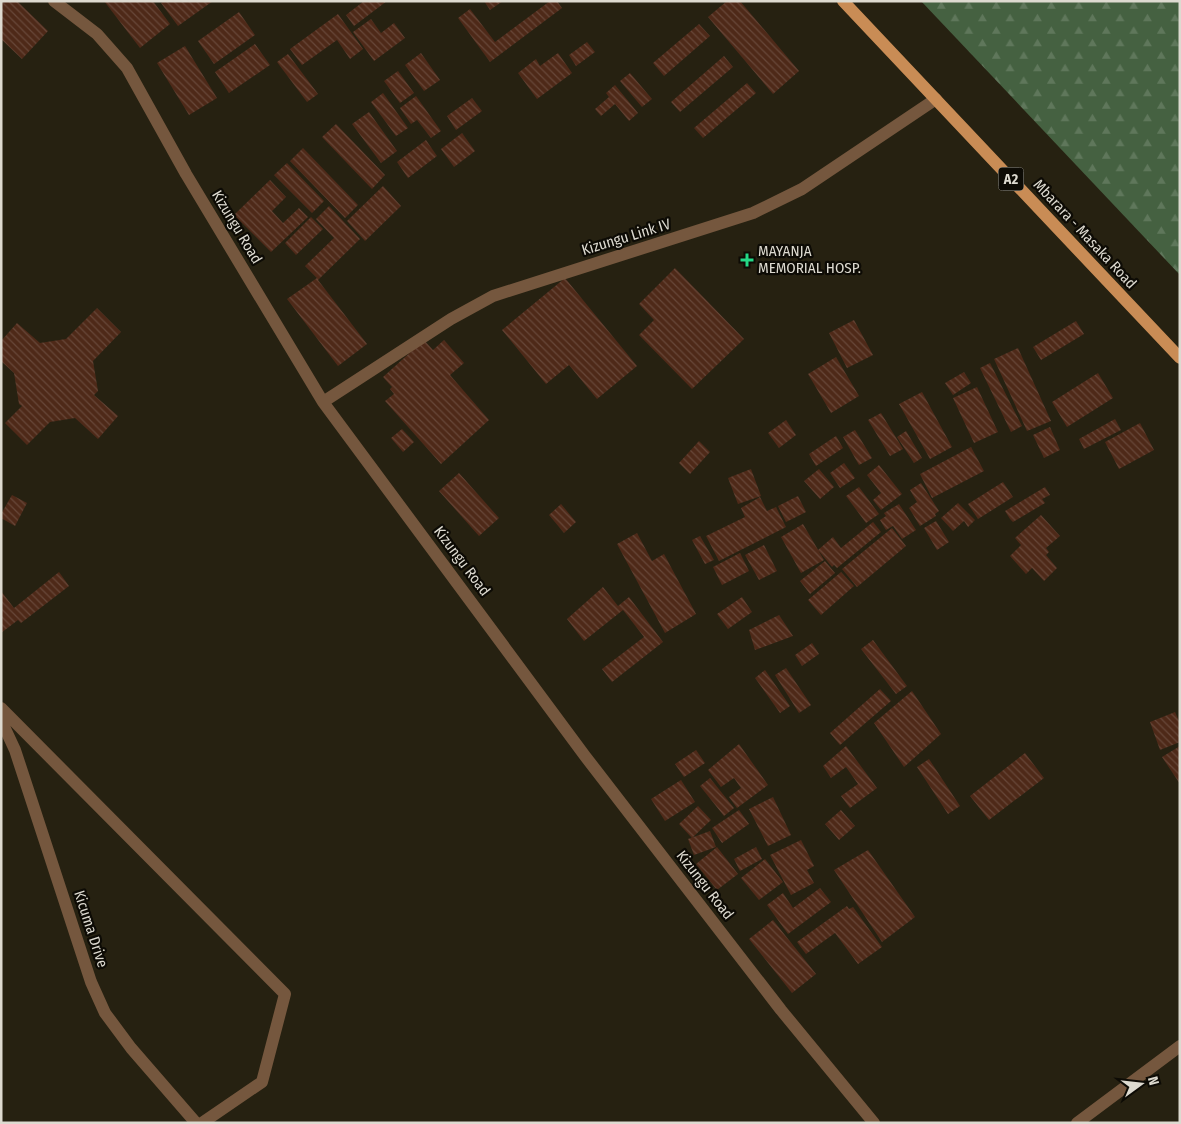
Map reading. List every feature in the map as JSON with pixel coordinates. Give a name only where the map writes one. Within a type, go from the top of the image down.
[{"type":"main road","name":"Mbarara - Masaka Road","points":[[843,1],[1180,358]]},
{"type":"street","name":"Kizungu Road","points":[[54,1],[97,34],[127,68],[186,174],[323,402],[585,756],[780,1010],[874,1123]]},
{"type":"street","name":"Kizungu Link IV","points":[[323,402],[451,318],[493,296],[753,213],[802,189],[936,98]]},
{"type":"street","points":[[1,708],[285,994],[262,1082],[202,1123]]},
{"type":"street","name":"Kicuma Drive","points":[[1,720],[15,750],[91,982],[105,1013],[131,1048],[196,1123]]},
{"type":"street","points":[[1077,1123],[1180,1046]]},
{"type":"green space","points":[[921,1],[1180,1],[1180,275]]},
{"type":"building","points":[[1,1],[17,1],[48,31],[22,59],[1,39]]},
{"type":"building","points":[[104,1],[153,1],[170,24],[140,48]]},
{"type":"building","points":[[164,1],[213,1],[178,26],[161,3]]},
{"type":"building","points":[[364,1],[387,1],[354,26],[346,15]]},
{"type":"building","points":[[484,1],[503,1],[490,10]]},
{"type":"building","points":[[550,1],[557,1],[562,8],[490,62],[458,18],[470,9],[495,42]]},
{"type":"building","points":[[727,1],[740,1],[799,71],[773,94],[708,17]]},
{"type":"building","points":[[239,12],[255,35],[214,64],[198,41]]},
{"type":"building","points":[[338,14],[363,49],[350,59],[337,40],[302,65],[290,49]]},
{"type":"building","points":[[371,19],[381,33],[394,23],[405,38],[374,61],[353,32]]},
{"type":"building","points":[[699,24],[710,36],[664,76],[653,63]]},
{"type":"building","points":[[587,42],[595,52],[576,66],[569,55]]},
{"type":"building","points":[[255,44],[270,65],[229,93],[215,72]]},
{"type":"building","points":[[185,46],[217,98],[189,115],[157,63]]},
{"type":"building","points":[[421,53],[440,80],[424,91],[405,65]]},
{"type":"building","points":[[558,53],[572,73],[537,99],[518,73],[536,59],[540,66]]},
{"type":"building","points":[[288,54],[318,94],[307,102],[277,62]]},
{"type":"building","points":[[724,56],[733,67],[680,112],[671,102]]},
{"type":"building","points":[[398,71],[414,93],[400,103],[384,81]]},
{"type":"building","points":[[630,73],[652,99],[642,107],[620,81]]},
{"type":"building","points":[[747,83],[756,93],[703,138],[694,128]]},
{"type":"building","points":[[615,85],[638,113],[629,121],[615,104],[601,116],[595,109],[609,97],[606,93]]},
{"type":"building","points":[[383,93],[408,128],[396,136],[371,102]]},
{"type":"building","points":[[416,96],[441,131],[431,138],[417,120],[411,124],[400,108]]},
{"type":"building","points":[[472,98],[482,111],[456,130],[447,116]]},
{"type":"building","points":[[369,112],[397,151],[381,163],[352,124]]},
{"type":"building","points":[[336,124],[385,175],[372,189],[322,137]]},
{"type":"building","points":[[462,133],[475,151],[454,167],[441,149]]},
{"type":"building","points":[[426,140],[437,156],[408,178],[397,162]]},
{"type":"building","points":[[303,148],[358,205],[345,218],[290,161]]},
{"type":"building","points":[[287,163],[324,201],[312,213],[274,175]]},
{"type":"building","points":[[270,180],[286,197],[272,211],[283,223],[299,208],[308,217],[271,252],[234,215]]},
{"type":"building","points":[[383,186],[401,206],[365,241],[347,221]]},
{"type":"building","points":[[329,206],[360,239],[318,280],[367,344],[338,366],[287,299],[317,278],[305,266],[334,238],[316,219]]},
{"type":"building","points":[[311,217],[323,229],[296,255],[285,243]]},
{"type":"building","points":[[675,268],[744,339],[692,389],[639,335],[654,320],[639,304]]},
{"type":"building","points":[[565,278],[637,366],[597,399],[569,365],[546,384],[502,330]]},
{"type":"building","points":[[97,308],[121,332],[93,361],[98,391],[94,395],[118,416],[98,439],[75,418],[50,422],[27,445],[5,423],[22,406],[19,404],[14,373],[1,361],[1,341],[17,323],[40,343],[66,339]]},
{"type":"building","points":[[854,320],[873,355],[847,368],[829,333]]},
{"type":"building","points":[[1076,321],[1084,334],[1041,360],[1033,347]]},
{"type":"building","points":[[424,340],[433,350],[444,340],[464,363],[450,375],[489,420],[441,464],[385,401],[394,394],[390,389],[392,387],[383,377]]},
{"type":"building","points":[[1018,348],[1051,421],[1027,431],[994,359]]},
{"type":"building","points":[[836,357],[859,396],[831,413],[808,374]]},
{"type":"building","points":[[990,363],[1022,426],[1011,432],[980,368]]},
{"type":"building","points":[[964,372],[971,383],[953,395],[945,383]]},
{"type":"building","points":[[1098,373],[1113,398],[1067,427],[1052,402]]},
{"type":"building","points":[[977,387],[998,432],[974,443],[953,398]]},
{"type":"building","points":[[922,392],[952,447],[930,459],[899,404]]},
{"type":"building","points":[[881,413],[903,449],[890,456],[868,420]]},
{"type":"building","points":[[1115,419],[1121,430],[1084,449],[1079,439]]},
{"type":"building","points":[[786,420],[796,435],[779,448],[768,433]]},
{"type":"building","points":[[1140,423],[1154,450],[1119,469],[1105,442]]},
{"type":"building","points":[[1050,427],[1060,450],[1044,458],[1033,435]]},
{"type":"building","points":[[402,429],[414,442],[403,452],[391,438]]},
{"type":"building","points":[[855,430],[872,458],[859,465],[843,437]]},
{"type":"building","points":[[906,431],[922,458],[914,463],[897,437]]},
{"type":"building","points":[[836,436],[843,448],[816,466],[809,454]]},
{"type":"building","points":[[699,441],[710,452],[690,474],[679,463]]},
{"type":"building","points":[[971,447],[984,471],[932,498],[920,474]]},
{"type":"building","points":[[844,463],[855,478],[840,488],[830,473]]},
{"type":"building","points":[[879,465],[902,494],[881,510],[873,500],[881,493],[867,475]]},
{"type":"building","points":[[751,469],[761,496],[738,504],[728,478]]},
{"type":"building","points":[[819,469],[834,487],[820,499],[804,481]]},
{"type":"building","points":[[459,473],[499,518],[479,536],[439,491]]},
{"type":"building","points":[[1003,482],[1013,497],[978,519],[968,504]]},
{"type":"building","points":[[921,483],[939,511],[935,514],[936,516],[920,526],[909,508],[917,502],[910,490]]},
{"type":"building","points":[[859,487],[879,514],[866,523],[846,496]]},
{"type":"building","points":[[1045,487],[1050,495],[1042,499],[1045,503],[1013,522],[1010,519],[1005,511]]},
{"type":"building","points":[[12,495],[27,503],[15,526],[1,518],[1,514]]},
{"type":"building","points":[[798,496],[806,512],[786,522],[778,506]]},
{"type":"building","points":[[760,497],[767,511],[776,507],[786,527],[719,561],[706,536],[745,517],[741,508]]},
{"type":"building","points":[[958,503],[975,520],[968,527],[964,521],[953,531],[941,518]]},
{"type":"building","points":[[561,504],[576,522],[564,533],[549,515]]},
{"type":"building","points":[[899,504],[916,530],[902,539],[893,526],[886,530],[880,520],[886,516],[884,513]]},
{"type":"building","points":[[1041,515],[1060,536],[1046,548],[1049,552],[1046,555],[1057,568],[1044,581],[1032,568],[1026,574],[1010,556],[1021,545],[1015,538]]},
{"type":"building","points":[[936,521],[949,542],[937,550],[924,528]]},
{"type":"building","points":[[873,522],[881,532],[837,568],[834,565],[832,567],[818,550],[833,537],[841,548]]},
{"type":"building","points":[[803,524],[824,560],[801,573],[781,537]]},
{"type":"building","points":[[892,528],[906,546],[857,587],[842,569]]},
{"type":"building","points":[[637,533],[652,561],[664,554],[696,614],[665,633],[617,544]]},
{"type":"building","points":[[700,536],[714,560],[705,564],[692,540]]},
{"type":"building","points":[[764,545],[777,571],[759,580],[745,555]]},
{"type":"building","points":[[740,553],[749,571],[722,585],[713,567]]},
{"type":"building","points":[[825,561],[835,573],[810,594],[800,581]]},
{"type":"building","points":[[59,572],[69,586],[21,623],[18,620],[1,633],[1,591],[14,608]]},
{"type":"building","points":[[841,572],[854,586],[821,615],[808,600]]},
{"type":"building","points":[[603,587],[618,606],[629,597],[663,642],[612,682],[602,669],[644,637],[623,610],[584,641],[567,619]]},
{"type":"building","points":[[742,597],[752,612],[728,629],[717,614]]},
{"type":"building","points":[[779,615],[793,636],[755,650],[749,630]]},
{"type":"building","points":[[873,640],[907,686],[896,694],[861,649]]},
{"type":"building","points":[[812,643],[819,654],[802,666],[795,655]]},
{"type":"building","points":[[786,668],[811,705],[799,713],[775,675]]},
{"type":"building","points":[[765,670],[790,706],[780,713],[755,678]]},
{"type":"building","points":[[880,689],[891,701],[840,745],[830,733]]},
{"type":"building","points":[[912,691],[941,734],[904,767],[874,723]]},
{"type":"building","points":[[1175,712],[1180,723],[1180,742],[1160,750],[1150,722]]},
{"type":"building","points":[[739,744],[768,785],[737,808],[729,797],[741,788],[734,778],[721,787],[708,770]]},
{"type":"building","points":[[846,746],[877,788],[850,808],[841,796],[858,784],[846,767],[831,778],[823,766]]},
{"type":"building","points":[[1180,746],[1180,784],[1162,757]]},
{"type":"building","points":[[696,750],[705,763],[684,777],[675,764]]},
{"type":"building","points":[[1025,753],[1044,778],[989,820],[970,796]]},
{"type":"building","points":[[929,759],[960,806],[948,814],[917,767]]},
{"type":"building","points":[[710,778],[734,808],[724,816],[700,786]]},
{"type":"building","points":[[681,780],[695,802],[665,821],[651,799]]},
{"type":"building","points":[[773,797],[791,835],[768,846],[749,809]]},
{"type":"building","points":[[698,806],[711,820],[692,838],[679,824]]},
{"type":"building","points":[[739,810],[749,824],[722,843],[712,828]]},
{"type":"building","points":[[841,810],[855,826],[839,840],[825,824]]},
{"type":"building","points":[[710,831],[716,847],[694,855],[688,839]]},
{"type":"building","points":[[801,840],[814,866],[807,870],[814,883],[791,895],[770,855]]},
{"type":"building","points":[[717,847],[738,874],[717,890],[696,864]]},
{"type":"building","points":[[756,847],[762,859],[740,871],[734,859]]},
{"type":"building","points":[[868,850],[915,917],[882,942],[834,870]]},
{"type":"building","points":[[765,859],[783,882],[759,900],[741,878]]},
{"type":"building","points":[[820,888],[831,902],[788,934],[767,905],[783,893],[793,908]]},
{"type":"building","points":[[847,906],[849,909],[853,907],[882,947],[858,964],[835,933],[806,954],[797,942]]},
{"type":"building","points":[[773,920],[816,974],[792,993],[749,939]]},
{"type":"place","name":"MAYANJA MEMORIAL HOSP.","points":[[747,260]]}]
